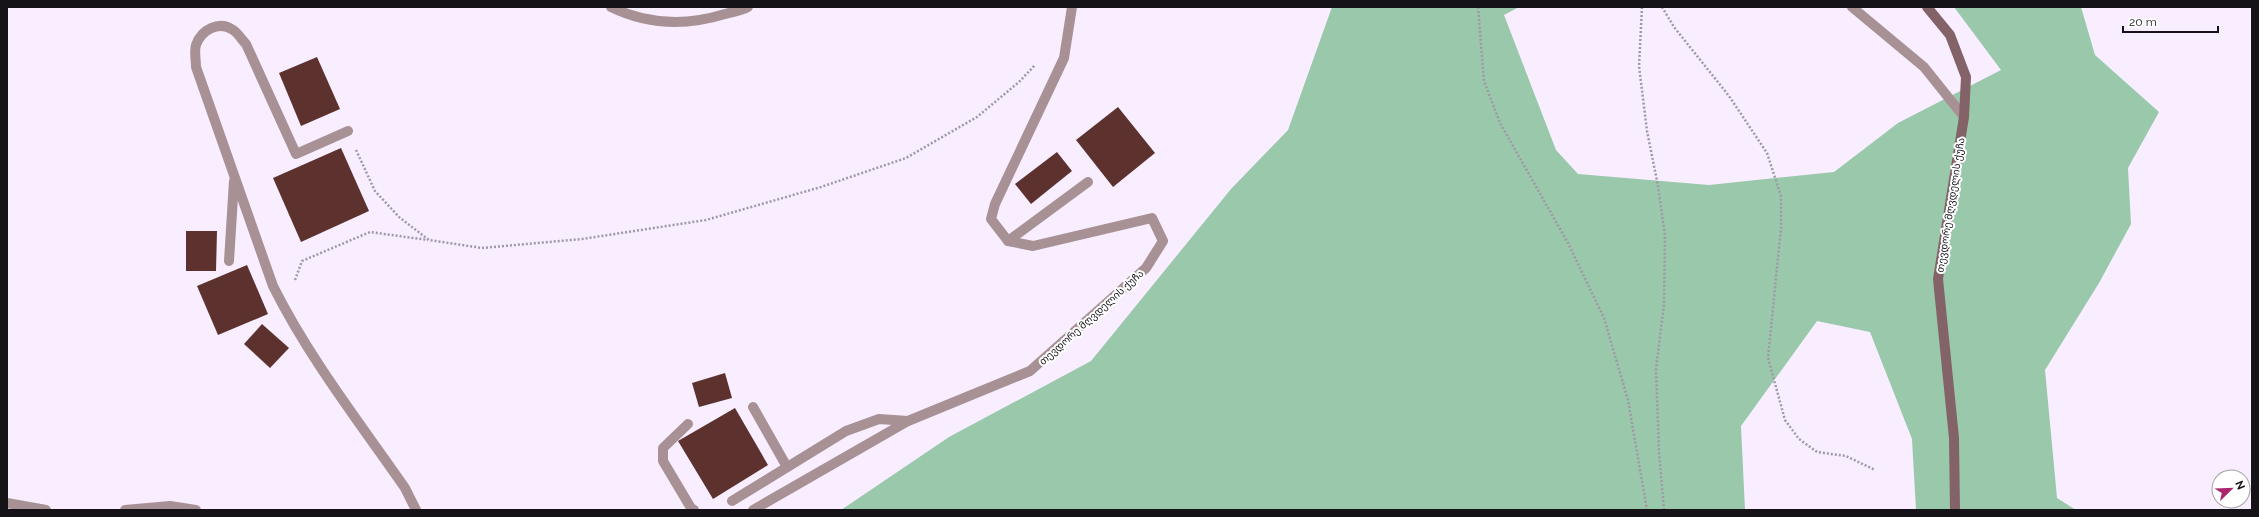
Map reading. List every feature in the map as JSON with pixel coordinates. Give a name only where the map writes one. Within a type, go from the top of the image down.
[{"type":"street","points":[[611,7],[628,15],[663,23],[705,20],[748,7]]},
{"type":"street","points":[[1072,7],[1064,58],[995,204],[992,219],[1008,241],[1088,182]]},
{"type":"street","points":[[1852,7],[1924,67],[1964,117]]},
{"type":"street","name":"თევდორე მღვდელის ქუჩა","points":[[1927,7],[1950,35],[1966,77],[1964,117],[1938,280],[1954,438],[1955,510]]},
{"type":"street","points":[[348,132],[296,154],[246,44],[233,30],[222,25],[211,27],[200,36],[195,47],[196,67],[273,286],[284,308],[336,389],[405,488],[416,510]]},
{"type":"street","points":[[229,261],[234,177]]},
{"type":"street","name":"თევდორე მღვდელის ქუჩა","points":[[753,510],[908,421],[1030,371],[1146,268],[1164,241],[1152,218],[1033,246],[1008,241]]},
{"type":"street","points":[[753,407],[787,467]]},
{"type":"street","points":[[732,501],[846,431],[879,419],[908,421]]},
{"type":"street","points":[[688,424],[663,448],[663,460],[691,508],[694,510]]},
{"type":"street","points":[[7,503],[46,510]]},
{"type":"street","points":[[125,510],[170,506],[196,510]]},
{"type":"path","points":[[1478,7],[1484,81],[1500,123],[1568,243],[1604,318],[1628,400],[1647,510]]},
{"type":"path","points":[[1642,7],[1639,66],[1646,131],[1658,186],[1665,236],[1664,304],[1656,369],[1659,452],[1664,510]]},
{"type":"path","points":[[1662,7],[1674,27],[1729,96],[1766,153],[1781,196],[1781,228],[1768,358],[1785,420],[1799,439],[1817,452],[1846,456],[1875,470]]},
{"type":"path","points":[[302,261],[370,232],[482,248],[582,239],[706,220],[821,187],[906,158],[977,117],[1019,82],[1039,61]]},
{"type":"path","points":[[348,132],[375,191],[399,216],[429,240]]},
{"type":"green space","points":[[1332,7],[1519,7],[1504,15],[1556,150],[1578,174],[1709,185],[1834,172],[1898,123],[2001,70],[1954,7],[2081,7],[2095,55],[2159,112],[2128,168],[2131,224],[2099,283],[2045,370],[2057,498],[2076,510],[1916,510],[1912,439],[1870,332],[1817,321],[1741,426],[1745,510],[841,510],[949,437],[1091,361],[1231,189],[1288,130]]},
{"type":"building","points":[[317,57],[340,109],[301,126],[279,73]]},
{"type":"building","points":[[1118,107],[1155,153],[1113,187],[1076,140]]},
{"type":"building","points":[[341,148],[369,211],[301,242],[273,178]]},
{"type":"building","points":[[1057,152],[1072,171],[1031,204],[1015,184]]},
{"type":"building","points":[[186,231],[217,231],[216,271],[186,271]]},
{"type":"building","points":[[247,265],[268,314],[218,335],[197,286]]},
{"type":"building","points":[[262,324],[289,348],[270,368],[244,344]]},
{"type":"building","points":[[725,373],[732,398],[699,407],[692,383]]},
{"type":"building","points":[[735,408],[768,465],[713,499],[678,441]]}]
